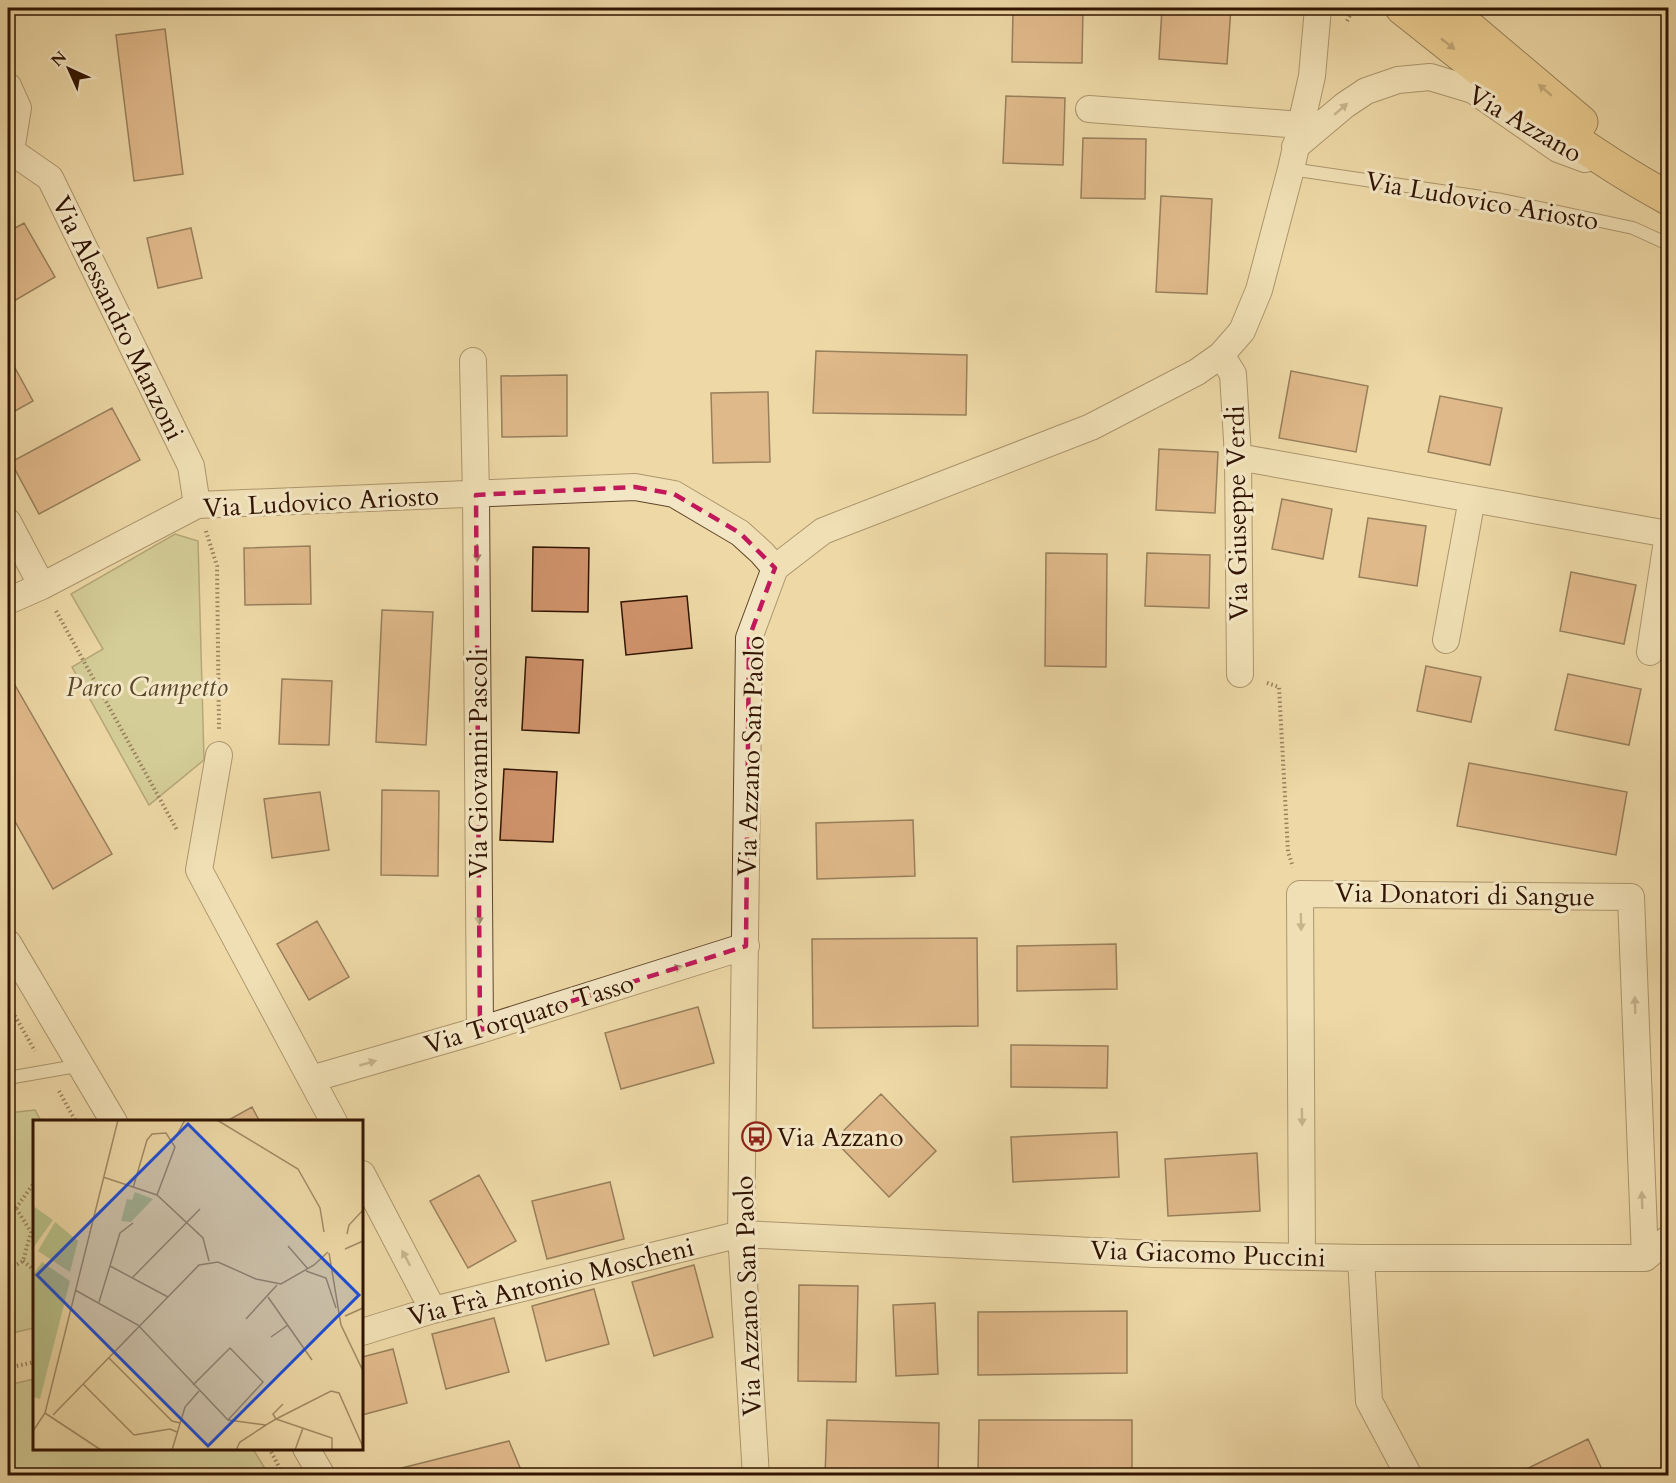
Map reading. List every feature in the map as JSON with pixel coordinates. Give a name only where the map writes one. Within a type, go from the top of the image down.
[{"type":"main road","points":[[1401,8],[1535,112],[1631,178],[1668,198],[1558,101],[1446,8]]},
{"type":"street","points":[[775,568],[823,531],[1091,427],[1197,372],[1221,355],[1242,331],[1259,290],[1312,76],[1316,9]]},
{"type":"street","name":"Via Azzano","points":[[1296,147],[1345,105],[1366,91],[1398,80],[1430,77],[1473,90],[1558,149],[1631,178]]},
{"type":"street","name":"Via Alessandro Manzoni","points":[[8,86],[18,108],[9,151],[50,178],[191,466],[197,505]]},
{"type":"street","points":[[1089,109],[1296,147]]},
{"type":"street","name":"Via Giuseppe Verdi","points":[[1221,355],[1233,374],[1238,457],[1240,674]]},
{"type":"street","name":"Via Ludovico Ariosto","points":[[473,361],[476,495]]},
{"type":"street","points":[[1238,457],[1668,534],[1650,652]]},
{"type":"street","name":"Via Ludovico Ariosto","points":[[8,601],[42,586],[197,505],[635,487],[674,494],[740,533],[775,568]]},
{"type":"street","name":"Via Giovanni Pascoli","points":[[476,495],[480,1030]]},
{"type":"street","points":[[1446,640],[1472,499]]},
{"type":"street","points":[[8,522],[42,586]]},
{"type":"street","name":"Via Azzano San Paolo","points":[[756,1476],[741,1234],[749,638],[775,568]]},
{"type":"street","points":[[219,755],[199,870],[333,1120]]},
{"type":"street","name":"Via Donatori di Sangue","points":[[1302,1257],[1300,894],[1631,897],[1645,1258]]},
{"type":"street","points":[[8,943],[113,1120]]},
{"type":"street","name":"Via Torquato Tasso","points":[[311,1079],[480,1030],[746,946]]},
{"type":"street","points":[[363,1176],[433,1310]]},
{"type":"street","name":"Via Giacomo Puccini","points":[[741,1234],[1142,1253],[1361,1258],[1645,1258]]},
{"type":"street","name":"Via Frà Antonio Moscheni","points":[[363,1332],[433,1310],[741,1234]]},
{"type":"street","points":[[1645,1258],[1668,1239]]},
{"type":"street","points":[[1361,1258],[1369,1401],[1409,1476]]},
{"type":"street","points":[[307,1450],[322,1476]]},
{"type":"lane","name":"Via Ludovico Ariosto","points":[[1296,147],[1502,200],[1634,228],[1668,244]]},
{"type":"lane","points":[[8,1078],[82,1065]]},
{"type":"path","points":[[1343,29],[1354,8]]},
{"type":"path","points":[[197,505],[217,566],[219,755]]},
{"type":"path","points":[[42,586],[199,870]]},
{"type":"path","points":[[1240,674],[1279,687],[1288,852],[1300,894]]},
{"type":"path","points":[[8,1004],[75,1120]]},
{"type":"path","points":[[16,1208],[33,1184]]},
{"type":"path","points":[[8,1206],[16,1208],[31,1232],[23,1261],[8,1270]]},
{"type":"path","points":[[23,1261],[33,1269]]},
{"type":"path","points":[[8,1368],[33,1362]]},
{"type":"path","points":[[270,1450],[284,1476]]},
{"type":"highlighted area","points":[[635,487],[674,494],[740,533],[775,568],[749,638],[746,946],[480,1030],[476,495]]},
{"type":"green space","name":"Parco Campetto","points":[[175,534],[198,541],[204,760],[149,805],[72,667],[103,649],[71,594]]},
{"type":"green space","points":[[35,1110],[40,1120],[33,1120],[33,1328],[8,1334],[8,1113]]},
{"type":"green space","points":[[33,1379],[33,1450],[254,1450],[269,1475],[8,1475],[8,1385]]},
{"type":"building","points":[[27,8],[40,8],[31,13]]},
{"type":"building","points":[[1013,8],[1083,8],[1082,63],[1012,62]]},
{"type":"building","points":[[1162,8],[1231,8],[1227,64],[1159,59]]},
{"type":"building","points":[[165,29],[183,174],[134,181],[116,35]]},
{"type":"building","points":[[1006,96],[1065,98],[1063,165],[1003,163]]},
{"type":"building","points":[[1083,138],[1146,139],[1145,199],[1081,198]]},
{"type":"building","points":[[1161,196],[1212,199],[1207,294],[1156,292]]},
{"type":"building","points":[[24,223],[55,277],[9,304],[8,232]]},
{"type":"building","points":[[191,228],[202,278],[158,288],[147,238]]},
{"type":"building","points":[[816,351],[967,355],[966,415],[813,413]]},
{"type":"building","points":[[8,355],[33,401],[8,415]]},
{"type":"building","points":[[1291,371],[1368,386],[1356,452],[1279,438]]},
{"type":"building","points":[[567,375],[567,436],[502,437],[501,376]]},
{"type":"building","points":[[768,392],[770,462],[713,463],[711,393]]},
{"type":"building","points":[[1440,396],[1502,408],[1490,465],[1428,452]]},
{"type":"building","points":[[112,408],[140,460],[39,514],[11,462]]},
{"type":"building","points":[[1159,449],[1218,452],[1215,513],[1156,510]]},
{"type":"building","points":[[1282,499],[1332,509],[1323,559],[1272,549]]},
{"type":"building","points":[[1368,518],[1426,526],[1417,586],[1359,577]]},
{"type":"building","points":[[310,546],[311,604],[245,605],[244,548]]},
{"type":"building","points":[[533,547],[589,548],[588,612],[532,611]]},
{"type":"building","points":[[1046,553],[1107,554],[1106,667],[1045,666]]},
{"type":"building","points":[[1147,553],[1210,555],[1209,608],[1145,606]]},
{"type":"building","points":[[1571,572],[1636,585],[1624,644],[1560,631]]},
{"type":"building","points":[[687,596],[692,648],[626,655],[621,602]]},
{"type":"building","points":[[382,610],[433,612],[426,745],[376,742]]},
{"type":"building","points":[[526,657],[583,660],[579,733],[522,730]]},
{"type":"building","points":[[1426,666],[1481,677],[1471,722],[1417,711]]},
{"type":"building","points":[[8,673],[112,854],[53,889],[8,809]]},
{"type":"building","points":[[1568,674],[1641,689],[1629,745],[1555,730]]},
{"type":"building","points":[[282,679],[332,681],[329,745],[279,744]]},
{"type":"building","points":[[1469,763],[1627,792],[1616,855],[1457,826]]},
{"type":"building","points":[[504,769],[557,772],[553,842],[500,840]]},
{"type":"building","points":[[382,790],[439,791],[438,876],[381,875]]},
{"type":"building","points":[[320,792],[329,850],[272,858],[264,799]]},
{"type":"building","points":[[913,820],[915,876],[817,879],[816,823]]},
{"type":"building","points":[[317,921],[349,977],[309,1000],[277,944]]},
{"type":"building","points":[[977,938],[978,1026],[813,1028],[812,939]]},
{"type":"building","points":[[1116,944],[1117,989],[1017,991],[1017,946]]},
{"type":"building","points":[[698,1007],[714,1063],[621,1089],[605,1033]]},
{"type":"building","points":[[1011,1045],[1108,1046],[1107,1088],[1011,1087]]},
{"type":"building","points":[[881,1094],[936,1151],[889,1197],[834,1140]]},
{"type":"building","points":[[252,1107],[259,1120],[229,1120]]},
{"type":"building","points":[[1117,1132],[1119,1177],[1013,1182],[1011,1137]]},
{"type":"building","points":[[1257,1153],[1260,1211],[1168,1216],[1165,1159]]},
{"type":"building","points":[[479,1175],[516,1241],[468,1268],[430,1201]]},
{"type":"building","points":[[610,1182],[624,1239],[547,1259],[532,1201]]},
{"type":"building","points":[[694,1265],[713,1337],[654,1356],[632,1282]]},
{"type":"building","points":[[799,1285],[858,1286],[856,1382],[798,1381]]},
{"type":"building","points":[[594,1289],[609,1344],[546,1361],[532,1306]]},
{"type":"building","points":[[935,1303],[938,1374],[896,1376],[893,1305]]},
{"type":"building","points":[[1127,1311],[1127,1373],[978,1375],[978,1312]]},
{"type":"building","points":[[494,1318],[509,1372],[446,1389],[432,1334]]},
{"type":"building","points":[[393,1349],[407,1403],[363,1415],[363,1357]]},
{"type":"building","points":[[827,1420],[939,1423],[938,1476],[825,1476]]},
{"type":"building","points":[[979,1420],[1132,1420],[1132,1473],[978,1472]]},
{"type":"building","points":[[1588,1439],[1605,1476],[1512,1476]]},
{"type":"building","points":[[509,1441],[523,1475],[521,1476],[370,1476]]},
{"type":"place","name":"Via Azzano","points":[[756,1137]]}]
